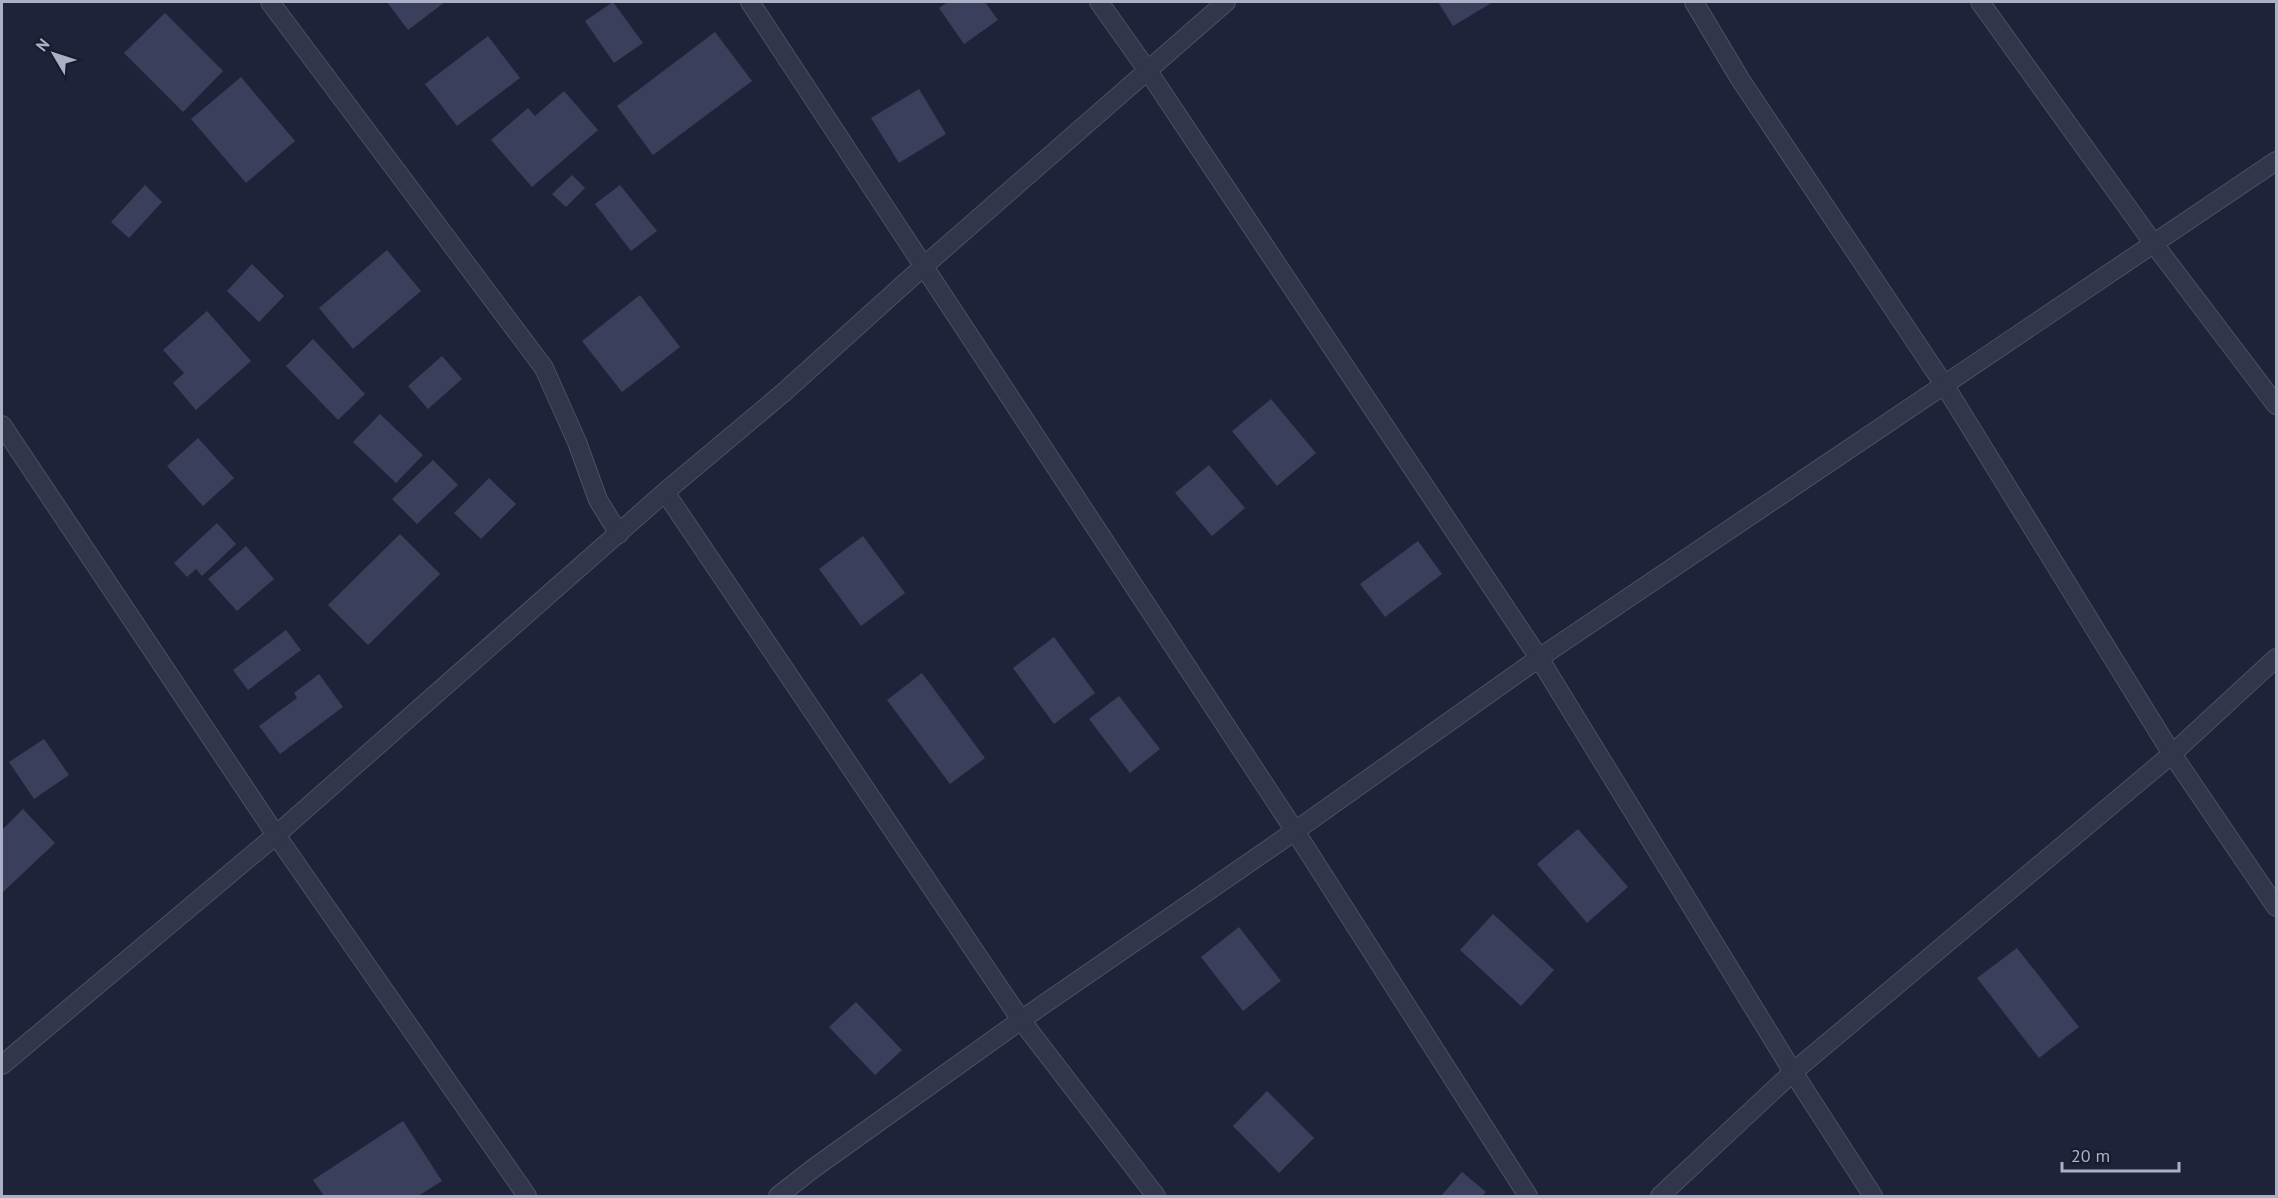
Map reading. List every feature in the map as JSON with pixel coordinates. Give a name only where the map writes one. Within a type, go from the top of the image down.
[{"type":"street","points":[[270,2],[544,368],[577,442],[598,500],[619,534]]},
{"type":"street","points":[[750,2],[1295,831],[1528,1197]]},
{"type":"street","points":[[1099,2],[1148,71],[1539,658],[1793,1072],[1873,1197]]},
{"type":"street","points":[[2,1065],[276,835],[665,492],[783,393],[924,266],[1226,2]]},
{"type":"street","points":[[1694,2],[1740,79],[1945,386],[2172,754],[2277,907]]},
{"type":"street","points":[[1980,2],[2154,244],[2277,405]]},
{"type":"street","points":[[778,1197],[814,1168],[1021,1020],[1295,831],[1539,658],[2277,161]]},
{"type":"street","points":[[2,425],[276,835],[527,1197]]},
{"type":"street","points":[[665,492],[1021,1020],[1156,1197]]},
{"type":"street","points":[[1660,1197],[1793,1072],[2172,754],[2277,658]]},
{"type":"building","points":[[387,2],[445,2],[408,30]]},
{"type":"building","points":[[613,2],[643,43],[614,63],[585,21]]},
{"type":"building","points":[[948,2],[985,2],[998,20],[964,44],[939,8]]},
{"type":"building","points":[[1438,2],[1493,2],[1453,26]]},
{"type":"building","points":[[165,13],[223,71],[183,112],[124,53]]},
{"type":"building","points":[[715,32],[752,81],[653,155],[617,106]]},
{"type":"building","points":[[488,36],[520,78],[457,126],[425,84]]},
{"type":"building","points":[[241,77],[295,141],[246,183],[191,119]]},
{"type":"building","points":[[919,89],[946,134],[899,163],[871,118]]},
{"type":"building","points":[[564,91],[598,130],[532,187],[491,140],[528,108],[535,116]]},
{"type":"building","points":[[572,175],[585,188],[566,207],[552,194]]},
{"type":"building","points":[[145,185],[162,202],[129,238],[111,222]]},
{"type":"building","points":[[620,185],[657,231],[631,251],[595,204]]},
{"type":"building","points":[[387,250],[421,291],[353,349],[319,308]]},
{"type":"building","points":[[252,264],[284,296],[259,322],[227,291]]},
{"type":"building","points":[[640,295],[680,347],[622,392],[582,341]]},
{"type":"building","points":[[207,311],[251,361],[196,410],[173,383],[184,373],[163,350]]},
{"type":"building","points":[[313,339],[365,394],[338,420],[286,366]]},
{"type":"building","points":[[442,356],[462,379],[428,409],[408,386]]},
{"type":"building","points":[[1271,399],[1316,453],[1277,486],[1232,431]]},
{"type":"building","points":[[380,414],[423,455],[396,483],[353,442]]},
{"type":"building","points":[[198,438],[234,478],[203,506],[167,466]]},
{"type":"building","points":[[433,460],[458,485],[417,524],[392,499]]},
{"type":"building","points":[[1209,465],[1245,508],[1212,536],[1175,493]]},
{"type":"building","points":[[489,478],[516,504],[481,539],[454,513]]},
{"type":"building","points":[[217,523],[236,544],[202,576],[196,569],[187,577],[174,563]]},
{"type":"building","points":[[400,534],[440,574],[368,645],[328,605]]},
{"type":"building","points":[[863,536],[905,593],[861,626],[819,569]]},
{"type":"building","points":[[1418,541],[1442,574],[1385,617],[1360,584]]},
{"type":"building","points":[[246,546],[274,579],[237,611],[208,579]]},
{"type":"building","points":[[286,630],[301,650],[248,690],[233,670]]},
{"type":"building","points":[[1054,637],[1095,693],[1054,724],[1013,668]]},
{"type":"building","points":[[922,673],[985,758],[950,784],[887,700]]},
{"type":"building","points":[[319,674],[343,707],[280,754],[259,726],[297,698],[294,693]]},
{"type":"building","points":[[1119,696],[1160,749],[1130,773],[1089,719]]},
{"type":"building","points":[[44,739],[69,775],[34,799],[9,762]]},
{"type":"building","points":[[23,809],[55,843],[3,892],[2,830]]},
{"type":"building","points":[[1578,829],[1628,887],[1587,923],[1537,864]]},
{"type":"building","points":[[1493,914],[1554,970],[1521,1006],[1460,950]]},
{"type":"building","points":[[1239,927],[1281,981],[1243,1011],[1201,957]]},
{"type":"building","points":[[2017,948],[2079,1027],[2039,1058],[1977,978]]},
{"type":"building","points":[[856,1002],[902,1050],[875,1075],[829,1027]]},
{"type":"building","points":[[1267,1091],[1314,1138],[1279,1173],[1233,1126]]},
{"type":"building","points":[[403,1121],[442,1181],[418,1196],[324,1196],[313,1180]]},
{"type":"building","points":[[1462,1172],[1486,1192],[1482,1196],[1441,1196]]}]
